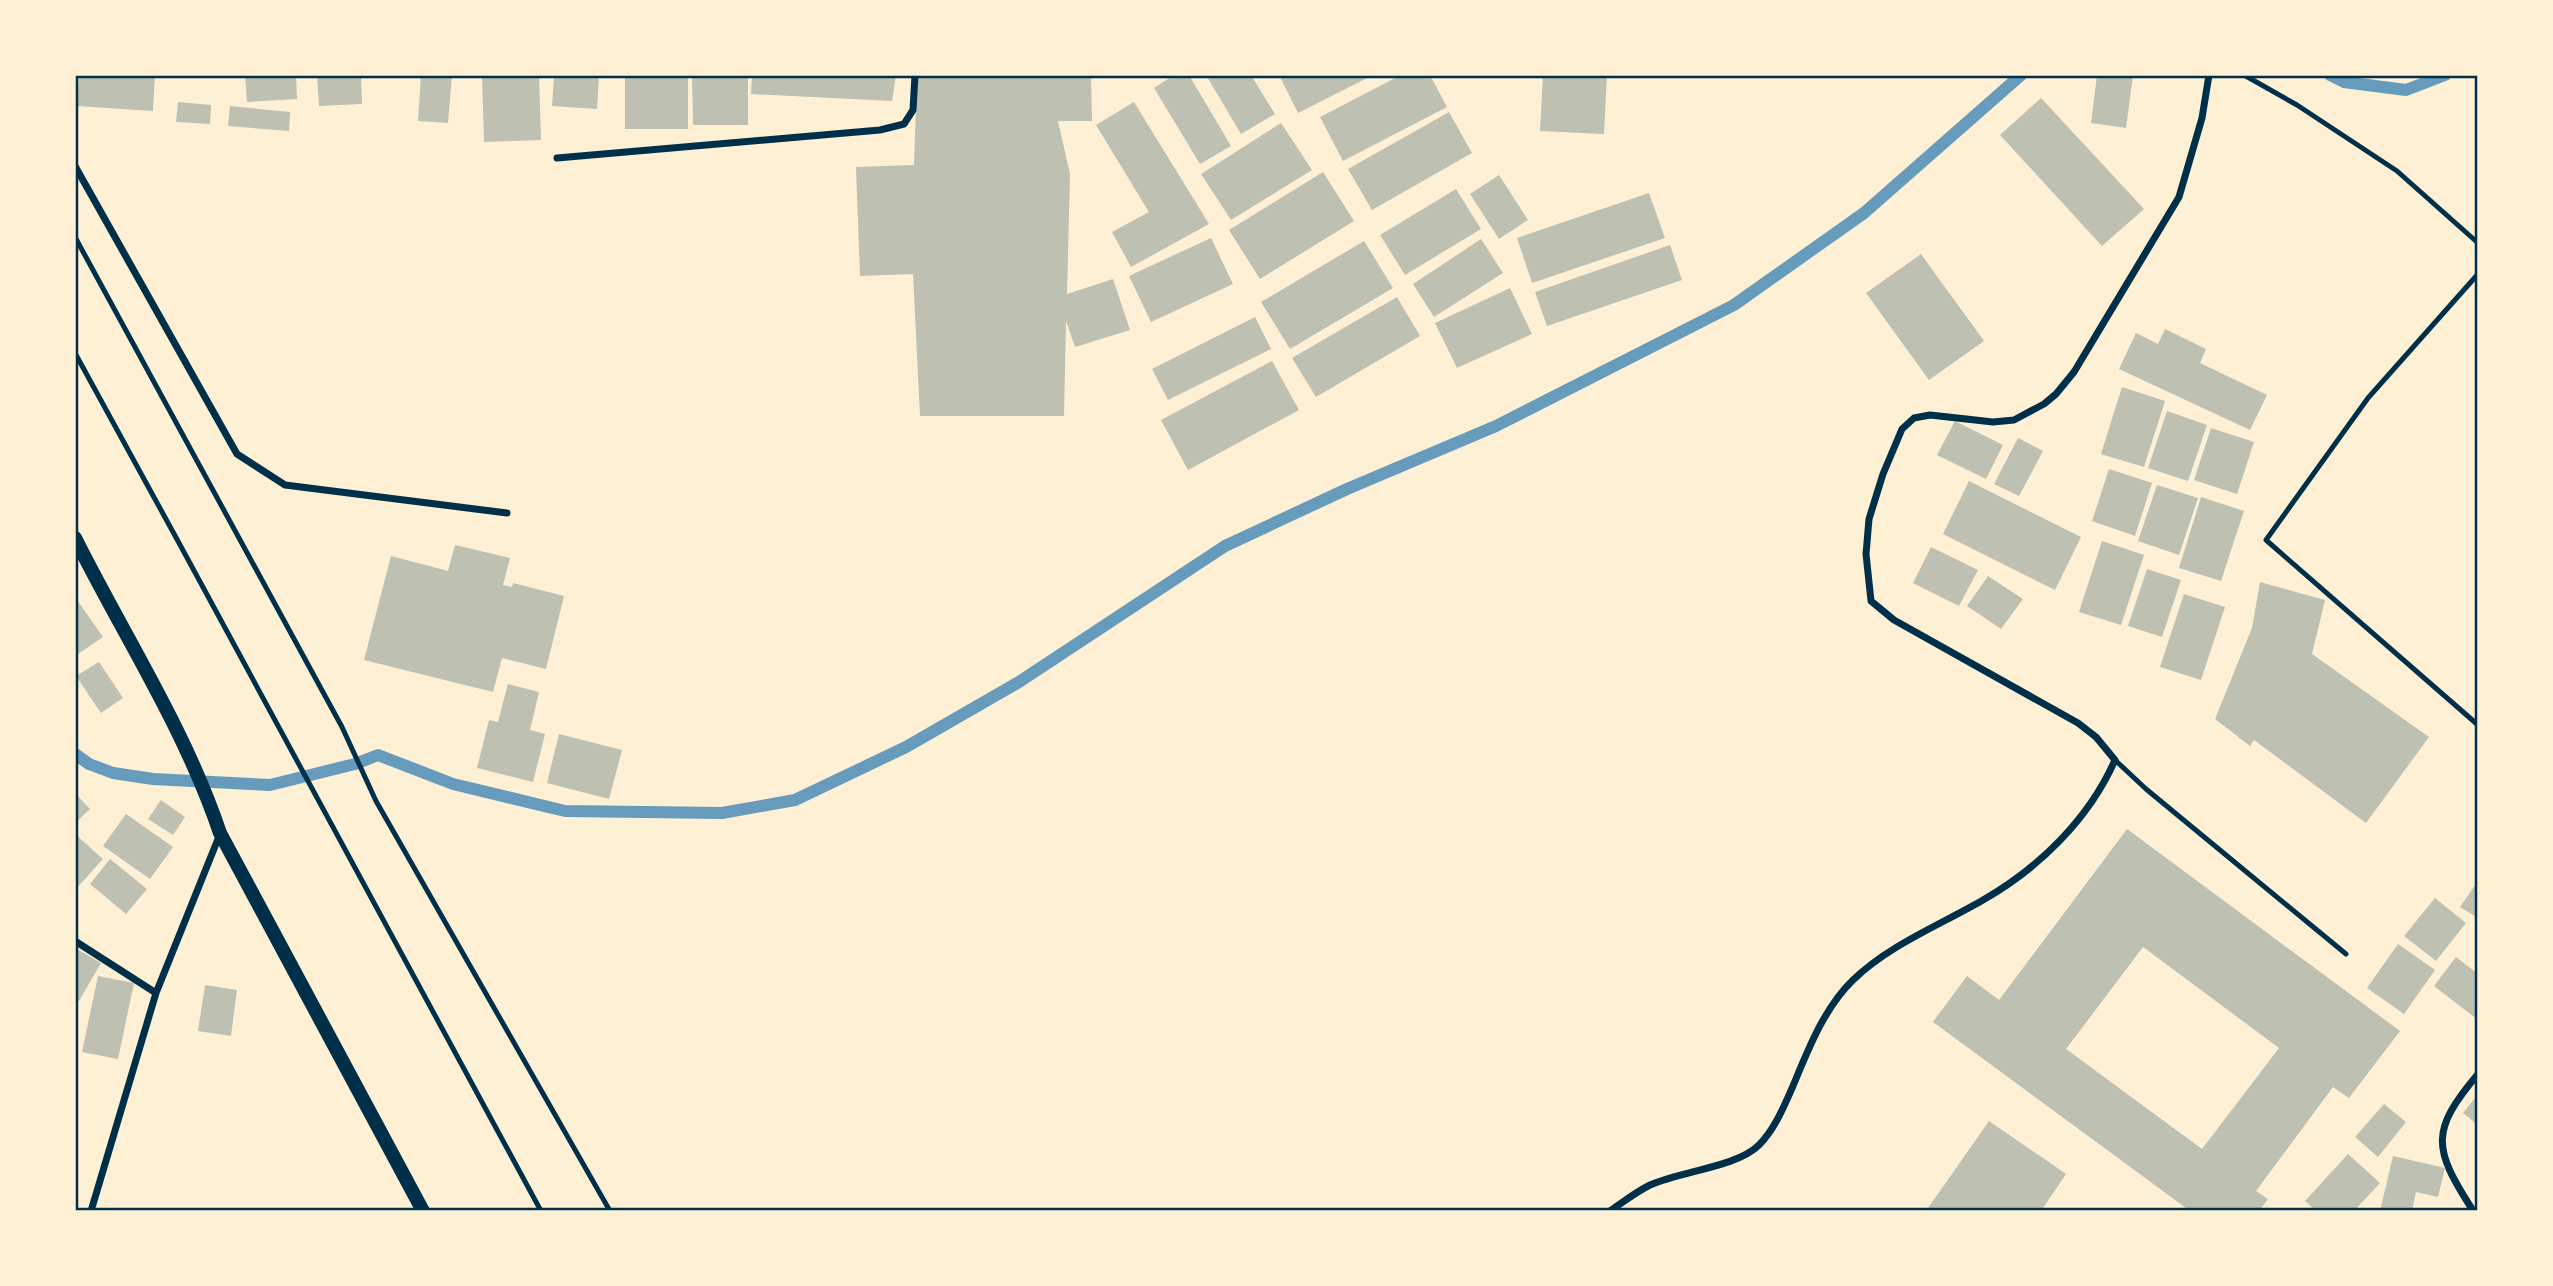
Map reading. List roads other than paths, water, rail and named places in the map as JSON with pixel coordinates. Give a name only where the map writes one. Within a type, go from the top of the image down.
[{"type":"main road","points":[[75,538],[79,554],[185,743],[220,833],[423,1211]]},
{"type":"street","points":[[557,158],[880,130],[904,124],[914,110],[915,75]]},
{"type":"street","points":[[1610,1211],[1650,1185],[1696,1169],[1736,1161],[1758,1146],[1779,1116],[1826,1017],[1851,981],[1877,961],[2021,876],[2065,836],[2109,775],[2115,760],[2096,737],[2078,723],[1894,620],[1871,601],[1867,554],[1869,519],[1883,474],[1902,429],[1914,418],[1930,415],[1993,422],[2014,420],[2045,404],[2074,372],[2179,197],[2202,118],[2209,75]]},
{"type":"street","points":[[75,166],[237,454],[285,485],[507,513]]},
{"type":"street","points":[[91,1211],[156,993],[220,833]]},
{"type":"street","points":[[75,941],[156,993]]},
{"type":"street","points":[[2478,1073],[2457,1099],[2441,1131],[2442,1152],[2453,1180],[2471,1210],[2478,1202]]},
{"type":"lane","points":[[2244,75],[2297,105],[2397,171],[2478,243]]},
{"type":"lane","points":[[75,237],[342,727],[376,801],[610,1211]]},
{"type":"lane","points":[[2478,274],[2368,398],[2266,540],[2478,725]]},
{"type":"lane","points":[[75,353],[541,1211]]},
{"type":"lane","points":[[2115,760],[2146,789],[2346,954]]},
{"type":"waterway","points":[[75,754],[89,764],[113,773],[153,779],[270,785],[355,764],[378,755],[453,784],[565,811],[722,813],[795,800],[906,747],[1019,682],[1225,546],[1347,489],[1496,426],[1734,305],[1864,213],[2021,75]]},
{"type":"waterway","points":[[2330,75],[2344,82],[2406,90],[2445,75]]}]
